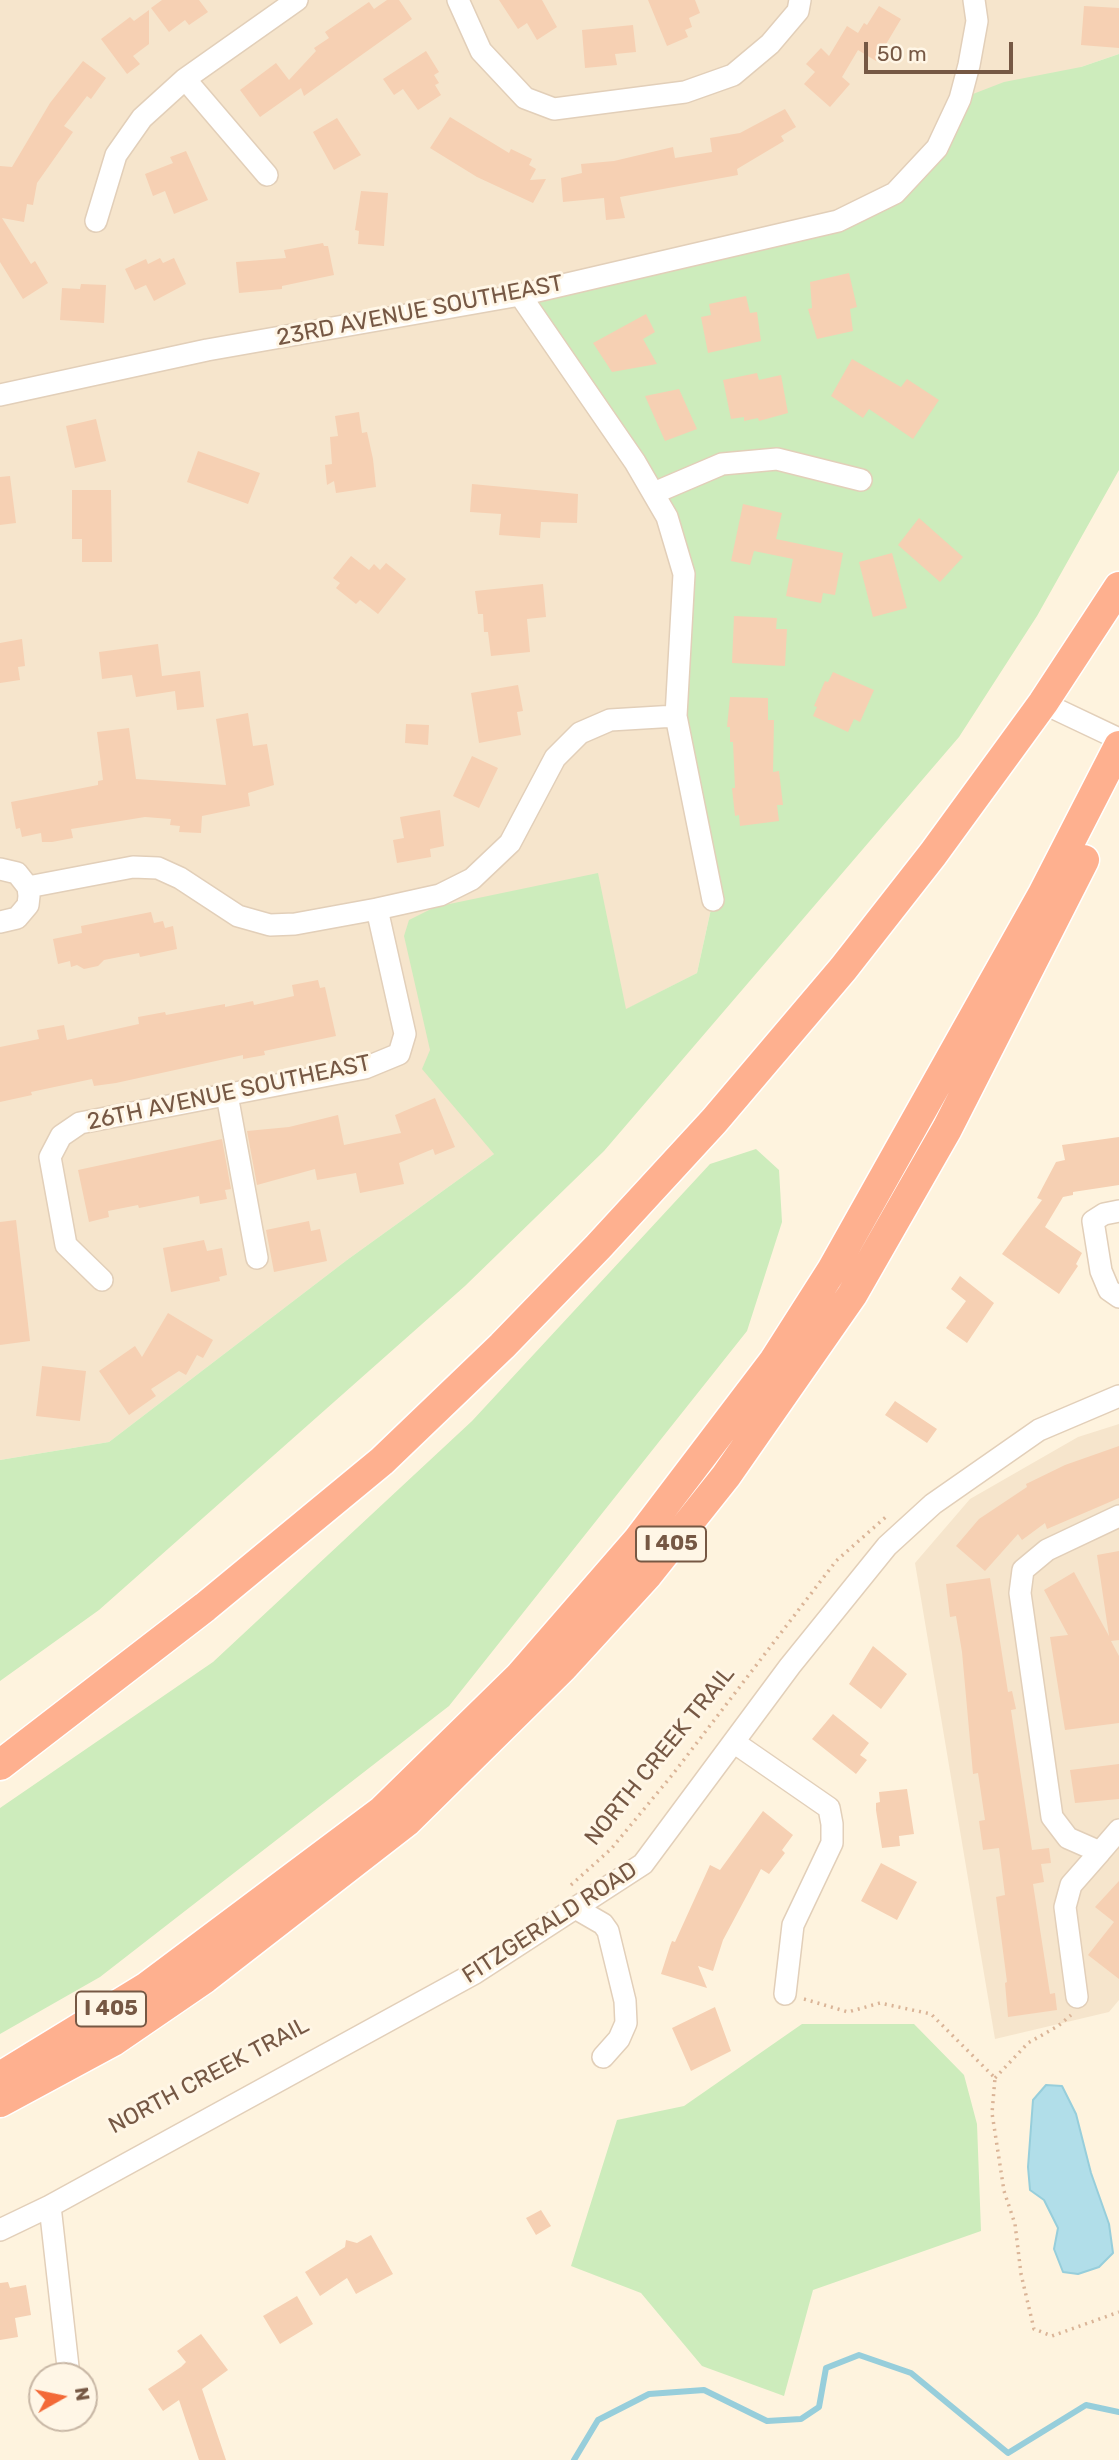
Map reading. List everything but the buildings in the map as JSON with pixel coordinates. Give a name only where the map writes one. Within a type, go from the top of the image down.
[{"type":"highway","points":[[0,1765],[205,1607],[382,1461],[492,1356],[687,1150],[843,969],[933,854],[1043,703],[1119,587]]},
{"type":"highway","name":"I 405","points":[[0,2077],[148,1987],[382,1811],[519,1677],[638,1540],[774,1361],[832,1270],[1043,894],[1119,746]]},
{"type":"highway","name":"I 405","points":[[0,2102],[113,2040],[205,1978],[407,1822],[562,1668],[648,1574],[726,1476],[852,1295],[947,1129],[1119,791]]},
{"type":"highway","points":[[0,1784],[135,1683],[241,1597],[271,1550]]},
{"type":"street","points":[[96,220],[116,155],[142,118],[185,79],[297,0]]},
{"type":"street","points":[[458,0],[481,51],[525,98],[554,109],[685,92],[733,75],[770,44],[799,6]]},
{"type":"street","name":"23RD AVENUE SOUTHEAST","points":[[0,395],[207,350],[520,295],[838,220],[895,193],[937,148],[960,99],[969,65],[977,21],[974,0]]},
{"type":"street","points":[[185,79],[267,175]]},
{"type":"street","points":[[520,295],[654,493],[667,517],[684,574],[676,716],[713,900]]},
{"type":"street","points":[[654,493],[722,464],[778,459],[861,480]]},
{"type":"street","points":[[1043,703],[1119,739]]},
{"type":"street","points":[[28,887],[133,867],[158,868],[180,878],[238,916],[270,925],[295,924],[440,895],[472,878],[510,843],[555,758],[580,733],[610,720],[676,716]]},
{"type":"street","points":[[0,869],[17,873],[28,887],[29,896],[23,912],[17,918],[0,922]]},
{"type":"street","name":"26TH AVENUE SOUTHEAST","points":[[102,1280],[66,1245],[50,1157],[61,1136],[80,1124],[365,1068],[399,1054],[405,1034],[377,909]]},
{"type":"street","points":[[227,1095],[257,1258]]},
{"type":"street","points":[[1119,1211],[1097,1216],[1093,1228],[1105,1282],[1119,1297]]},
{"type":"street","name":"FITZGERALD ROAD","points":[[0,2230],[50,2206],[475,1973],[643,1864],[790,1666],[887,1546],[933,1504],[1039,1430],[1119,1396]]},
{"type":"street","points":[[1100,1852],[1068,1838],[1052,1817],[1020,1593],[1023,1570],[1047,1550],[1119,1516]]},
{"type":"street","points":[[735,1743],[829,1808],[832,1843],[793,1925],[785,1994]]},
{"type":"street","points":[[1077,1997],[1065,1907],[1071,1885],[1119,1830]]},
{"type":"street","points":[[577,1909],[603,1924],[608,1931],[625,2001],[626,2023],[619,2039],[603,2057]]},
{"type":"street","points":[[50,2206],[67,2362]]},
{"type":"path","name":"NORTH CREEK TRAIL","points":[[565,1890],[611,1849],[673,1774],[836,1561],[891,1513]]},
{"type":"path","points":[[785,1994],[848,2011],[880,2003],[932,2014],[995,2078]]},
{"type":"path","points":[[1077,1997],[1076,2011],[1058,2026],[1028,2043],[995,2078],[992,2113],[1034,2329],[1052,2336],[1119,2312]]},
{"type":"shaded area","points":[[0,0],[1119,0],[1119,54],[1081,67],[667,517],[713,900],[697,973],[600,1023],[494,1154],[347,1260],[109,1442],[0,1460]]},
{"type":"shaded area","points":[[1119,1424],[1119,2000],[1109,2012],[995,2039],[915,1563],[970,1499],[1078,1437]]},
{"type":"green space","points":[[1119,54],[1119,470],[1037,616],[959,737],[604,1151],[465,1286],[99,1610],[0,1681],[0,1460],[109,1442],[347,1260],[494,1154],[422,1069],[430,1050],[404,936],[409,920],[435,907],[598,873],[626,1009],[697,973],[713,900],[676,716],[684,574],[667,517],[520,295],[835,220],[895,193],[960,99],[1004,82],[1081,67]]},
{"type":"green space","points":[[756,1149],[779,1170],[782,1222],[747,1331],[449,1706],[100,1977],[0,2034],[0,1808],[213,1662],[472,1421],[710,1164]]},
{"type":"green space","points":[[802,2024],[914,2024],[964,2075],[977,2124],[981,2231],[813,2290],[784,2396],[702,2366],[641,2293],[571,2266],[617,2120],[684,2106]]},
{"type":"water","points":[[1046,2085],[1062,2086],[1076,2114],[1091,2173],[1109,2224],[1113,2253],[1099,2267],[1078,2274],[1063,2272],[1054,2249],[1058,2228],[1044,2200],[1030,2190],[1028,2167],[1033,2100]]},
{"type":"waterway","points":[[574,2460],[598,2420],[649,2394],[704,2390],[767,2421],[801,2419],[819,2407],[826,2368],[859,2355],[911,2373],[1008,2453],[1086,2405],[1119,2412]]}]
